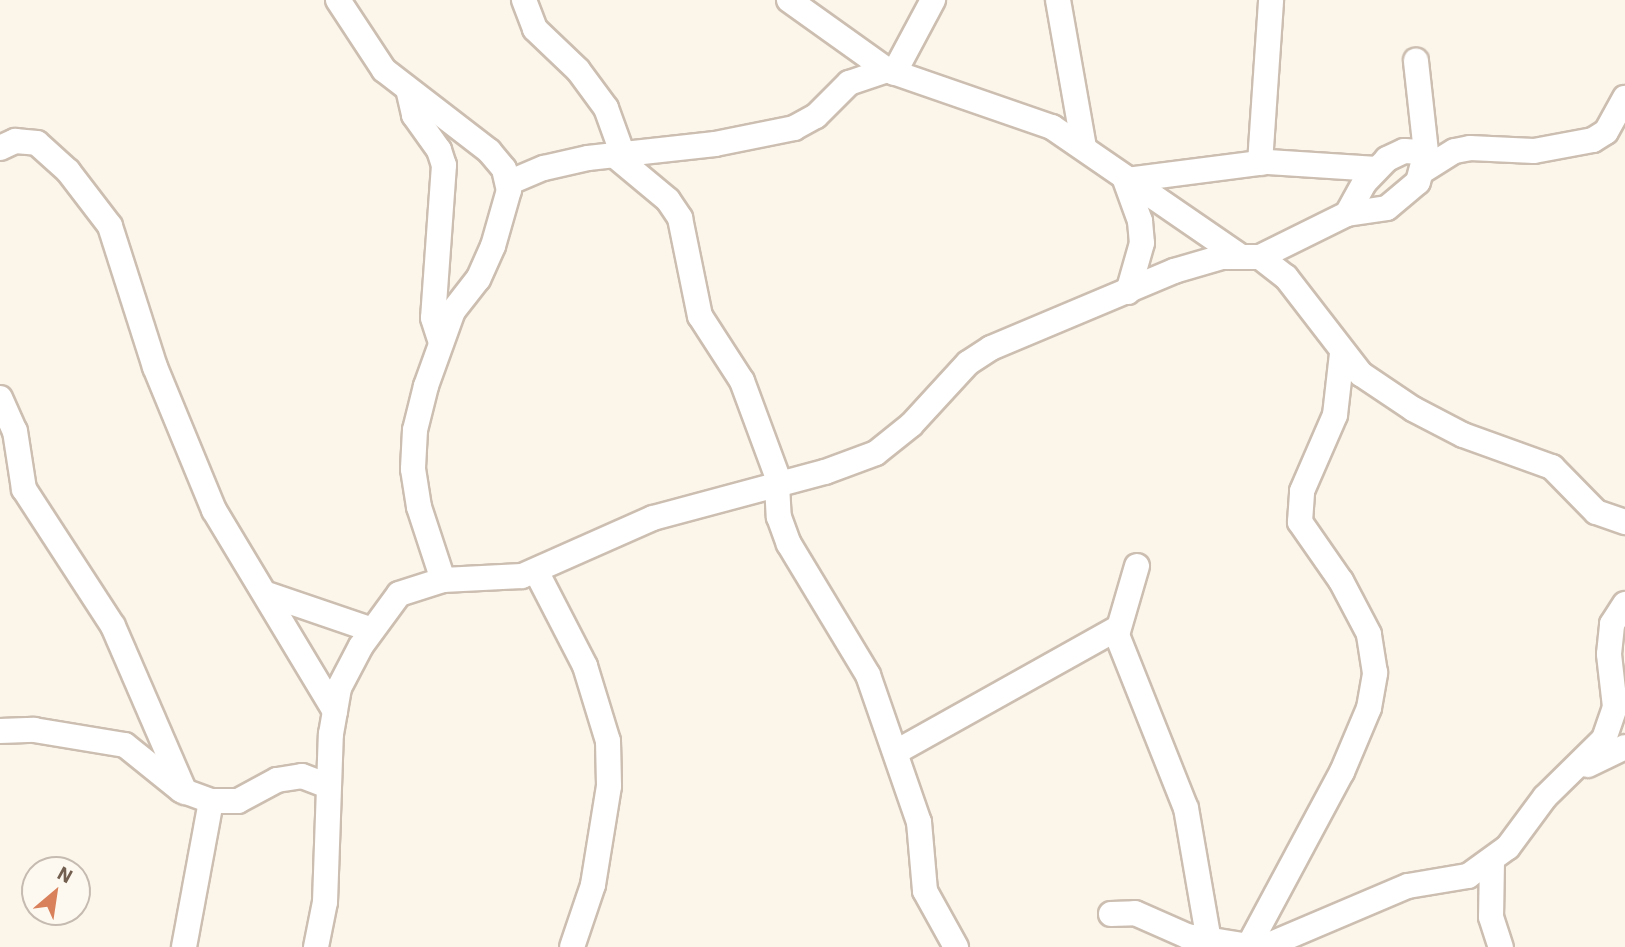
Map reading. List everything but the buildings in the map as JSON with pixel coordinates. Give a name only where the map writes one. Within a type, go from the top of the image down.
[{"type":"street","points":[[524,0],[535,29],[578,69],[606,108],[618,155],[668,201],[680,218],[700,316],[742,381],[778,484],[779,517],[789,544],[855,647],[896,752],[919,822],[925,891],[956,947]]},
{"type":"street","points":[[789,0],[890,72],[1052,127],[1084,147],[1126,178],[1286,277],[1342,354],[1361,374],[1413,409],[1463,435],[1552,467],[1585,503],[1621,526]]},
{"type":"street","points":[[508,183],[544,168],[618,155],[754,139],[794,128],[816,116],[849,83],[890,72],[933,0]]},
{"type":"street","points":[[1058,0],[1084,147]]},
{"type":"street","points":[[1260,163],[1271,0]]},
{"type":"street","points":[[346,5],[384,70],[409,93],[452,119],[489,150],[504,169],[508,183],[505,213],[493,246],[478,279],[453,311],[415,430],[413,469],[419,507],[443,580]]},
{"type":"street","points":[[316,947],[325,902],[328,786],[335,711],[340,688],[372,629],[399,594],[443,580],[522,576],[653,518],[778,484],[876,453],[911,425],[968,363],[991,348],[1174,271],[1249,256],[1348,214],[1387,208],[1402,199],[1425,161],[1416,61]]},
{"type":"street","points":[[409,93],[414,115],[444,165],[433,318],[441,342]]},
{"type":"street","points":[[1348,214],[1377,169],[1404,151],[1425,161],[1470,148],[1534,150],[1593,140],[1606,132],[1625,98]]},
{"type":"street","points":[[0,148],[15,141],[37,143],[68,171],[110,226],[155,367],[214,510],[335,711]]},
{"type":"street","points":[[1126,178],[1260,163],[1321,162],[1377,169]]},
{"type":"street","points":[[1126,178],[1140,221],[1142,243],[1128,292]]},
{"type":"street","points":[[1253,946],[1342,772],[1369,708],[1375,673],[1369,634],[1341,581],[1300,522],[1302,491],[1335,415],[1342,354]]},
{"type":"street","points":[[0,398],[15,431],[24,489],[113,626],[185,792]]},
{"type":"street","points":[[1137,566],[1118,628],[1186,808],[1209,941]]},
{"type":"street","points":[[536,571],[585,666],[608,740],[609,786],[593,885],[572,947]]},
{"type":"street","points":[[267,594],[372,629]]},
{"type":"street","points":[[1111,914],[1135,913],[1209,941],[1253,946],[1408,886],[1468,876],[1492,861],[1545,797],[1575,771],[1604,739],[1615,707],[1609,654],[1612,624],[1625,604]]},
{"type":"street","points":[[896,752],[1118,628]]},
{"type":"street","points":[[0,731],[34,730],[125,745],[185,792],[211,801],[238,801],[289,778],[302,776],[328,786]]},
{"type":"street","points":[[1575,771],[1625,747]]},
{"type":"street","points":[[184,947],[211,801]]},
{"type":"street","points":[[1492,861],[1491,917],[1501,947]]}]
